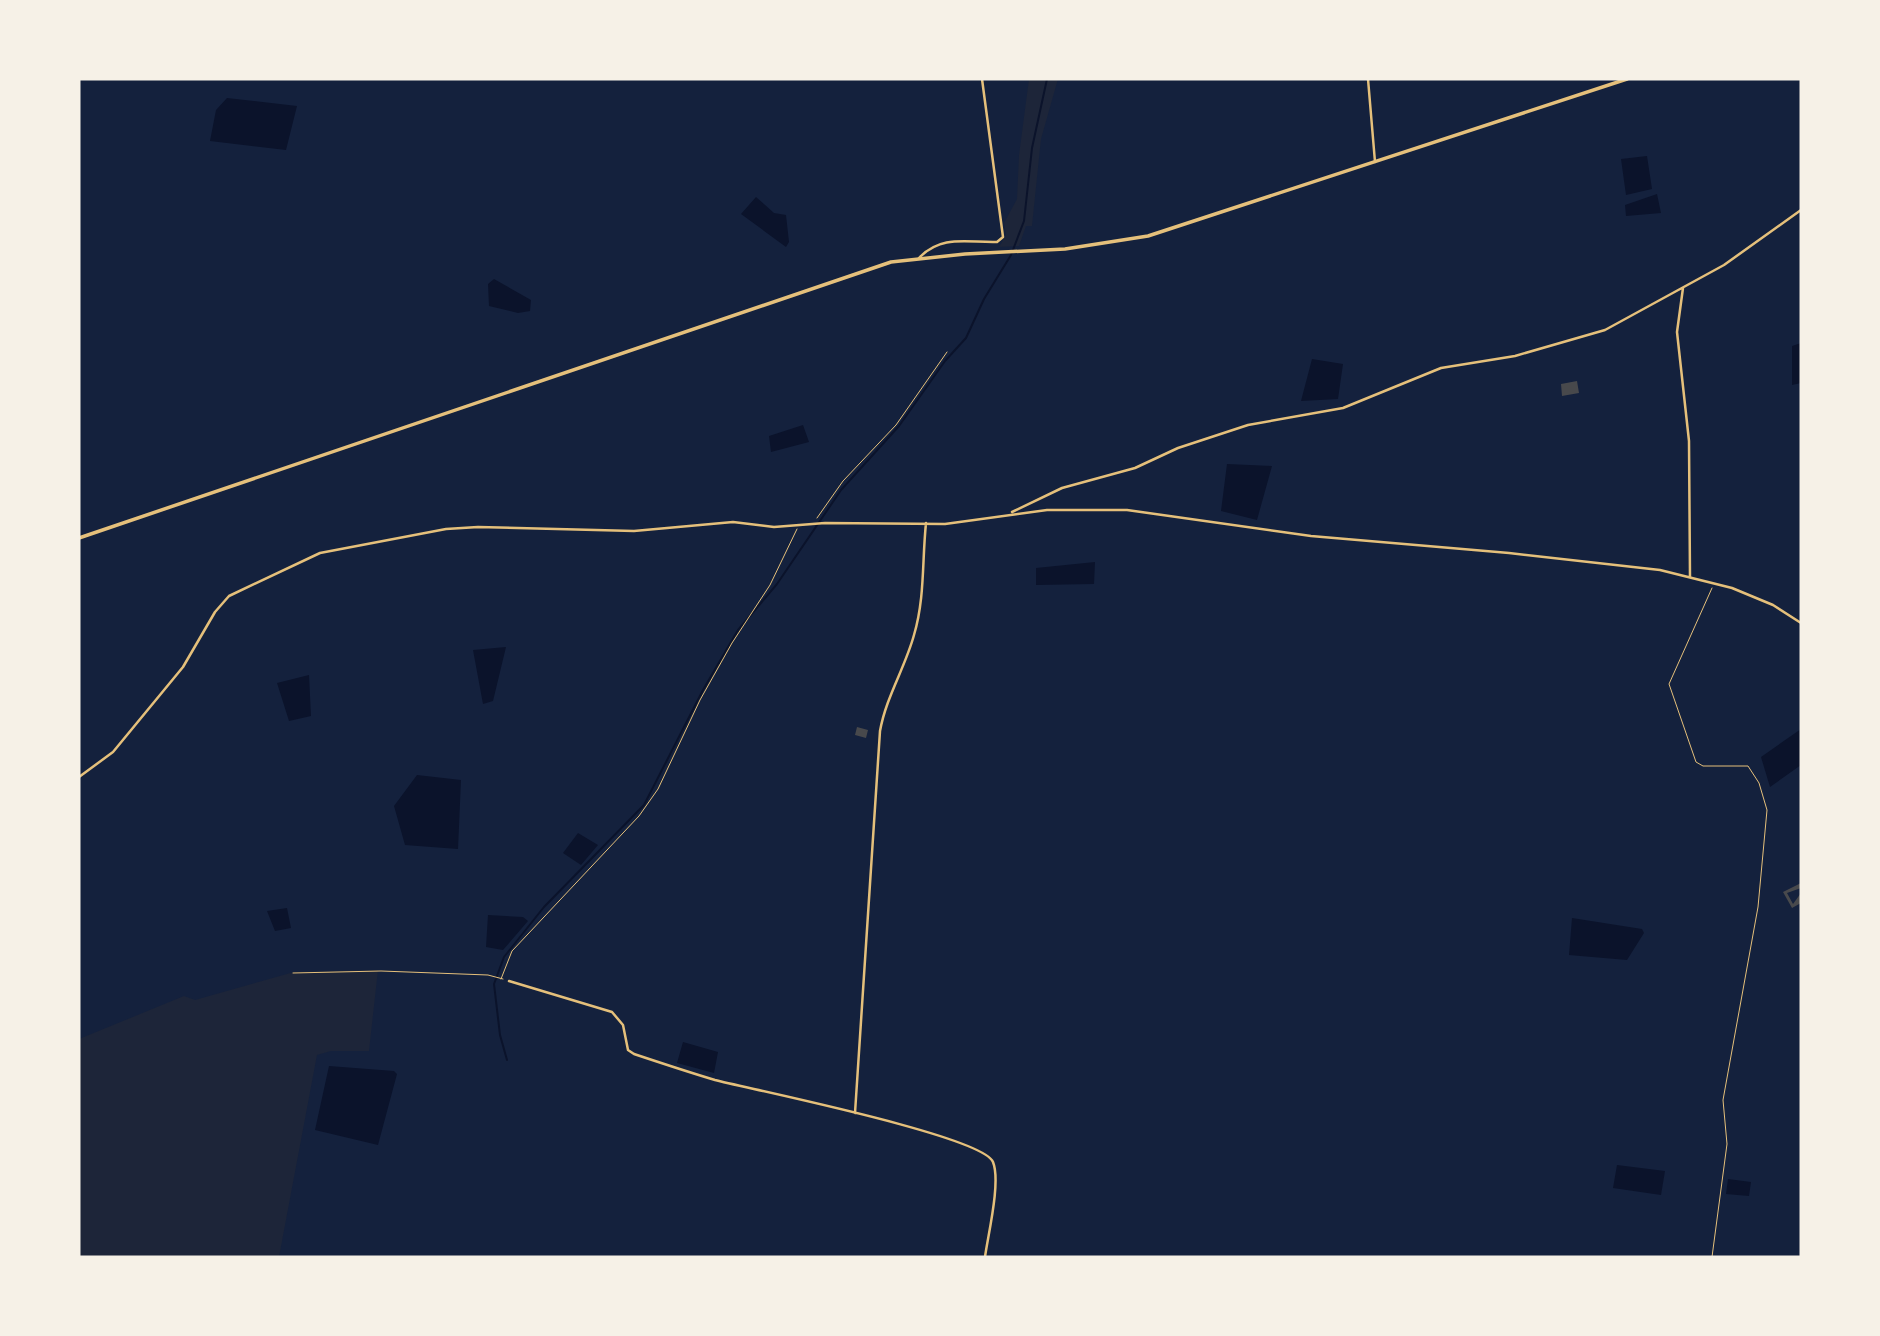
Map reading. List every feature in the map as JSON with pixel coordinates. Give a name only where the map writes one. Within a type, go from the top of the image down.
[{"type":"main road","points":[[79,538],[891,262],[1000,252],[1065,250],[1148,236],[1627,79]]},
{"type":"street","points":[[918,259],[928,248],[939,244],[968,239],[997,242],[1003,237],[982,79]]},
{"type":"street","points":[[1368,79],[1375,162]]},
{"type":"street","points":[[1008,514],[1062,488],[1135,468],[1178,448],[1248,425],[1343,408],[1441,368],[1515,356],[1605,330],[1750,248],[1801,210]]},
{"type":"street","points":[[1683,288],[1677,340],[1689,441],[1690,577]]},
{"type":"street","points":[[79,777],[113,752],[183,667],[215,612],[229,596],[320,553],[446,529],[488,527],[634,531],[733,522],[798,526],[945,524],[1008,514],[1087,508],[1127,510],[1311,537],[1610,563],[1713,583],[1773,605],[1801,623]]},
{"type":"street","points":[[855,1114],[880,731],[917,622],[923,586],[926,523]]},
{"type":"street","points":[[509,981],[612,1012],[620,1018],[628,1050],[634,1054],[714,1079],[944,1137],[991,1159],[995,1178],[985,1257]]},
{"type":"path","points":[[814,524],[842,481],[896,425],[947,352]]},
{"type":"path","points":[[293,974],[382,971],[488,975],[501,979],[509,958],[520,942],[639,816],[658,789],[699,700],[770,585],[798,526]]},
{"type":"path","points":[[1712,1257],[1727,1144],[1723,1100],[1756,916],[1767,810],[1759,783],[1748,766],[1703,766],[1696,762],[1669,684],[1673,670],[1710,598],[1713,583]]},
{"type":"shaded area","points":[[1029,79],[1058,79],[1041,139],[1032,226],[1026,226],[1019,246],[999,247],[1006,235],[1004,223],[1017,199],[1019,155]]},
{"type":"shaded area","points":[[227,98],[297,106],[286,150],[210,141],[216,110]]},
{"type":"shaded area","points":[[1647,156],[1652,189],[1626,195],[1621,159]]},
{"type":"shaded area","points":[[1657,194],[1661,213],[1626,216],[1625,205]]},
{"type":"shaded area","points":[[756,197],[774,213],[786,215],[789,242],[786,247],[741,214]]},
{"type":"shaded area","points":[[494,279],[531,300],[530,311],[518,313],[489,306],[488,284]]},
{"type":"shaded area","points":[[1801,343],[1801,383],[1792,385],[1792,346]]},
{"type":"shaded area","points":[[1312,359],[1343,364],[1338,399],[1301,401]]},
{"type":"shaded area","points":[[803,425],[809,442],[771,452],[769,436]]},
{"type":"shaded area","points":[[1227,464],[1272,466],[1257,520],[1221,511]]},
{"type":"shaded area","points":[[1095,562],[1094,584],[1036,585],[1036,568]]},
{"type":"shaded area","points":[[506,647],[493,701],[483,704],[473,650]]},
{"type":"shaded area","points":[[309,675],[311,716],[289,721],[277,683]]},
{"type":"shaded area","points":[[1801,729],[1801,765],[1770,787],[1761,757]]},
{"type":"shaded area","points":[[417,775],[461,780],[458,849],[405,845],[394,806]]},
{"type":"shaded area","points":[[578,833],[598,845],[581,865],[563,853]]},
{"type":"shaded area","points":[[287,908],[291,928],[275,931],[267,911]]},
{"type":"shaded area","points":[[488,915],[523,917],[528,921],[503,950],[486,947]]},
{"type":"shaded area","points":[[1572,918],[1642,929],[1644,933],[1627,960],[1569,955]]},
{"type":"shaded area","points":[[378,970],[369,1051],[331,1051],[317,1055],[279,1257],[79,1257],[79,1039],[184,996],[195,1000],[294,972]]},
{"type":"shaded area","points":[[683,1042],[718,1052],[714,1073],[677,1063]]},
{"type":"shaded area","points":[[329,1066],[394,1071],[397,1074],[378,1145],[315,1130]]},
{"type":"shaded area","points":[[1617,1165],[1665,1171],[1661,1195],[1613,1188]]},
{"type":"shaded area","points":[[1728,1179],[1751,1182],[1749,1196],[1726,1194]]},
{"type":"building","points":[[1577,381],[1579,393],[1562,396],[1561,384]]},
{"type":"building","points":[[857,727],[868,730],[866,738],[855,735]]},
{"type":"building","points":[[1801,883],[1801,888],[1787,893],[1793,904],[1801,893],[1801,903],[1792,908],[1783,892]]},
{"type":"waterway","points":[[507,1060],[500,1035],[494,984],[504,957],[544,907],[644,805],[703,690],[738,630],[777,584],[841,490],[899,426],[945,361],[966,338],[984,299],[1011,255],[1024,221],[1032,148],[1047,79]]}]
